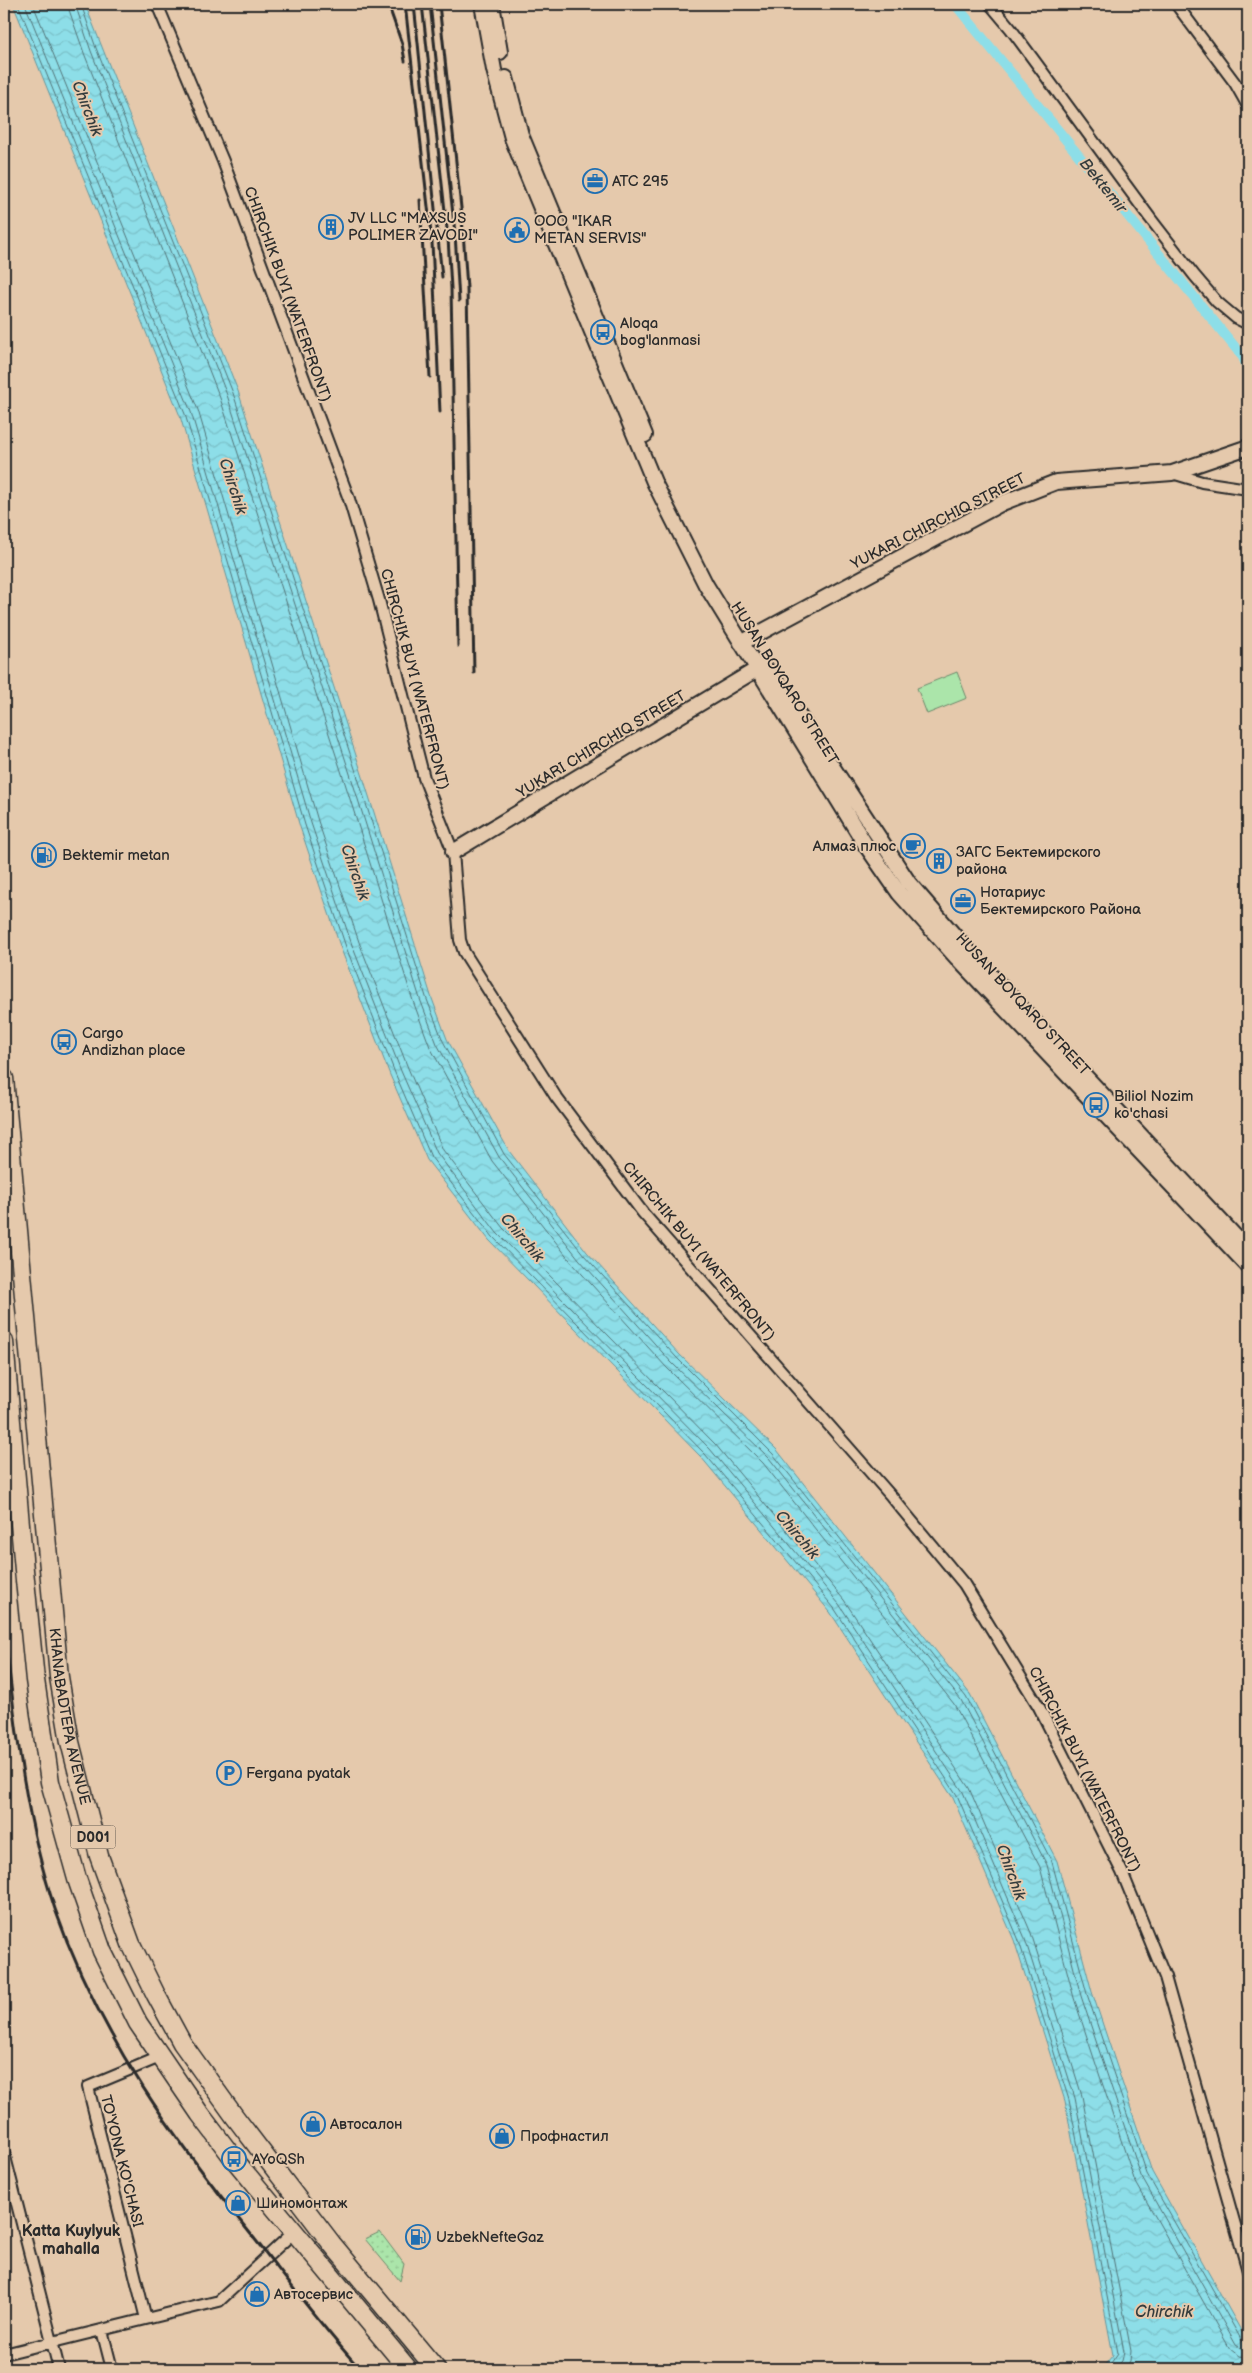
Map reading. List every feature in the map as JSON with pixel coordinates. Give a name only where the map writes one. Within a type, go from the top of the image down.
[{"type":"highway","name":"KHANABADTEPA AVENUE","points":[[4,1078],[10,1205],[59,1678],[70,1742],[87,1816],[120,1919],[147,1978],[188,2051],[290,2190],[436,2369]]},
{"type":"highway","name":"KHANABADTEPA AVENUE","points":[[4,1342],[35,1680],[50,1782],[87,1911],[119,1988],[164,2062],[234,2159],[401,2365]]},
{"type":"highway","points":[[46,1747],[70,1742]]},
{"type":"highway","points":[[164,2062],[188,2051]]},
{"type":"main road","name":"HUSAN BOYQARO STREET","points":[[482,4],[494,70],[516,136],[659,480],[745,641],[909,884],[961,953],[1248,1266]]},
{"type":"main road","name":"HUSAN BOYQARO STREET","points":[[492,4],[516,136]]},
{"type":"main road","name":"YUKARI CHIRCHIQ STREET","points":[[745,641],[1002,503],[1027,492],[1056,482],[1172,473],[1248,447]]},
{"type":"main road","name":"YUKARI CHIRCHIQ STREET","points":[[453,852],[761,666]]},
{"type":"main road","name":"HUSAN BOYQARO STREET","points":[[961,953],[1248,1250]]},
{"type":"street","name":"CHIRCHIK BUYI (WATERFRONT)","points":[[157,4],[222,161],[349,499],[379,600],[424,778],[453,852],[460,940],[464,952],[556,1097],[643,1213],[891,1496],[964,1584],[1039,1707],[1122,1872],[1165,1977],[1247,2258],[1248,2270]]},
{"type":"street","points":[[990,4],[1029,52],[1194,275],[1218,302],[1236,318],[1248,324]]},
{"type":"street","points":[[1176,4],[1235,83],[1248,106]]},
{"type":"street","points":[[1172,473],[1202,482],[1248,489]]},
{"type":"street","name":"TO'YONA KO'CHASI","points":[[146,2319],[88,2088],[164,2062]]},
{"type":"street","points":[[4,2153],[59,2369]]},
{"type":"street","points":[[4,2354],[219,2301],[294,2232]]},
{"type":"street","points":[[102,2330],[112,2369]]},
{"type":"green space","points":[[957,672],[967,698],[927,714],[917,688]]},
{"type":"green space","points":[[380,2232],[404,2264],[400,2281],[365,2239]]},
{"type":"water","name":"Chirchik","points":[[13,4],[85,4],[238,391],[363,777],[431,996],[447,1039],[509,1151],[587,1252],[679,1354],[777,1450],[970,1694],[1057,1861],[1092,1992],[1152,2172],[1248,2343],[1248,2369],[1101,2369],[1113,2355],[1065,2101],[1014,1940],[953,1798],[830,1612],[701,1457],[489,1240],[427,1160],[390,1075],[341,949],[300,827],[180,416]]},
{"type":"waterway","name":"Bektemir","points":[[955,4],[1243,357],[1248,369]]},
{"type":"railway","points":[[388,4],[402,44],[405,61]]},
{"type":"railway","points":[[405,4],[432,242],[440,412]]},
{"type":"railway","points":[[414,4],[442,277]]},
{"type":"railway","points":[[422,4],[448,238],[451,288],[458,646]]},
{"type":"railway","points":[[430,4],[455,233],[459,301]]},
{"type":"railway","points":[[439,4],[462,217],[467,288],[474,673]]},
{"type":"railway","points":[[420,200],[430,377]]},
{"type":"railway","points":[[4,1626],[22,1769],[44,1874],[55,1909],[74,1957],[95,2002],[118,2046],[170,2128],[229,2207],[360,2369]]},
{"type":"place","name":"ATC 295","points":[[595,181]]},
{"type":"place","name":"JV LLC \"MAXSUS POLIMER ZAVODI\"","points":[[331,227]]},
{"type":"place","name":"OOO \"IKAR METAN SERVIS\"","points":[[517,230]]},
{"type":"place","name":"Aloqa bog'lanmasi","points":[[603,332]]},
{"type":"place","name":"Алмаз плюс","points":[[913,846]]},
{"type":"place","name":"Bektemir metan","points":[[44,855]]},
{"type":"place","name":"ЗАГС Бектемирского района","points":[[939,861]]},
{"type":"place","name":"Нотариус Бектемирского Района","points":[[963,901]]},
{"type":"place","name":"Cargo Andizhan place","points":[[64,1042]]},
{"type":"place","name":"Biliol Nozim ko'chasi","points":[[1096,1105]]},
{"type":"place","name":"Fergana pyatak","points":[[229,1773]]},
{"type":"place","name":"Автосалон","points":[[313,2124]]},
{"type":"place","name":"Профнастил","points":[[502,2136]]},
{"type":"place","name":"AYoQSh","points":[[234,2159]]},
{"type":"place","name":"Шиномонтаж","points":[[238,2203]]},
{"type":"place","name":"UzbekNefteGaz","points":[[418,2237]]},
{"type":"place","name":"Автосервис","points":[[257,2294]]},
{"type":"district","name":"Katta Kuylyuk mahalla","points":[[71,2239]]}]
